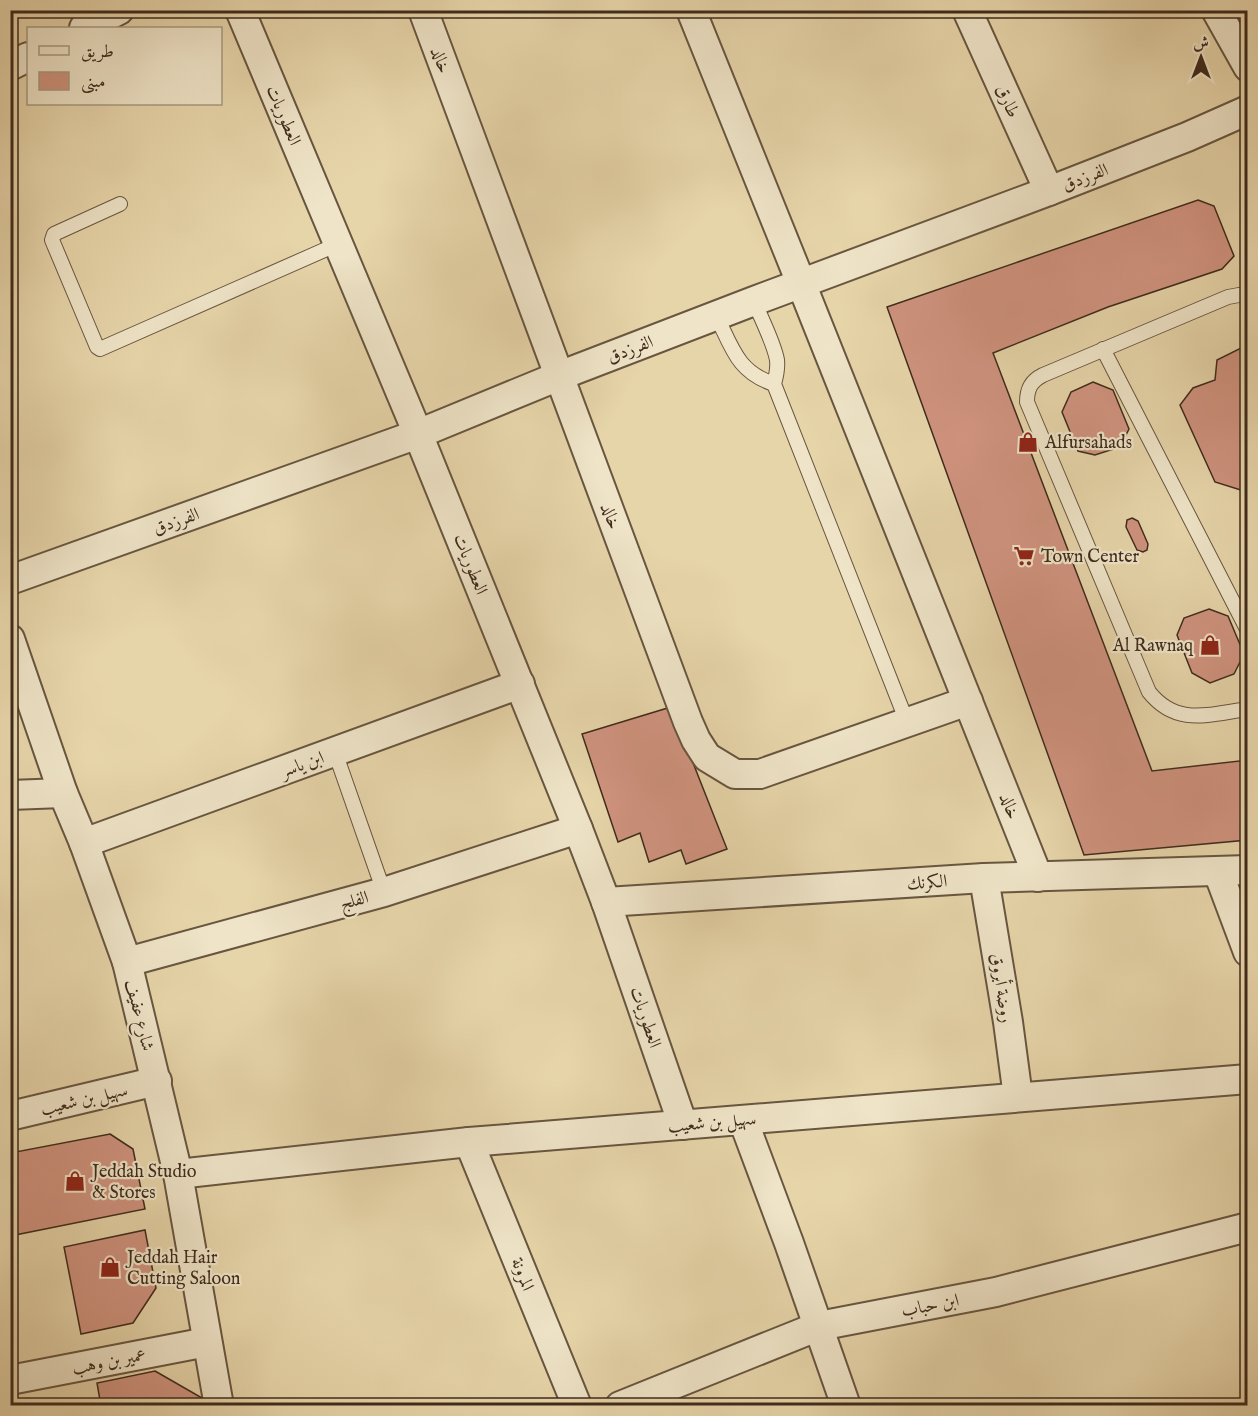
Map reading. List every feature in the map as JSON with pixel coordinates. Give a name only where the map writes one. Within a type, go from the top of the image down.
[{"type":"street","points":[[86,27],[119,10]]},
{"type":"street","name":"العطوريات","points":[[240,10],[418,434],[578,829],[606,902],[683,1125]]},
{"type":"street","name":"خالد","points":[[423,10],[696,740],[707,758],[735,774],[760,774],[968,701]]},
{"type":"street","name":"خالد","points":[[691,10],[1038,877]]},
{"type":"street","name":"طارق","points":[[967,10],[1049,191]]},
{"type":"street","points":[[1216,10],[1248,67]]},
{"type":"street","points":[[10,66],[27,58]]},
{"type":"street","name":"الفرزدق","points":[[10,580],[418,434],[716,315],[1049,191],[1187,137],[1248,110]]},
{"type":"street","name":"شارع عفيف","points":[[10,639],[63,793],[128,962],[178,1174],[219,1406]]},
{"type":"street","name":"ابن ياسر","points":[[84,843],[520,684]]},
{"type":"street","points":[[10,795],[63,793]]},
{"type":"street","name":"الفلج","points":[[128,962],[384,892],[578,829]]},
{"type":"street","name":"الكرنك","points":[[606,902],[984,878],[1248,870]]},
{"type":"street","points":[[1218,872],[1248,952]]},
{"type":"street","name":"روضة أبروق","points":[[984,878],[1018,1097]]},
{"type":"street","name":"سهيل بن شعيب","points":[[178,1174],[469,1142],[1248,1079]]},
{"type":"street","name":"سهيل بن شعيب","points":[[10,1116],[157,1081]]},
{"type":"street","points":[[743,1120],[846,1406]]},
{"type":"street","name":"المرونة","points":[[469,1142],[577,1406]]},
{"type":"street","name":"ابن حباب","points":[[620,1406],[819,1326],[996,1292],[1248,1227]]},
{"type":"street","name":"عمير بن وهب","points":[[10,1380],[207,1342]]},
{"type":"lane","points":[[120,204],[54,234],[52,240],[97,347],[100,349],[338,244]]},
{"type":"lane","points":[[1248,295],[1228,297],[1036,379],[1027,392],[1030,411],[1149,692],[1165,708],[1186,716],[1248,709]]},
{"type":"lane","points":[[754,301],[775,351],[777,373],[774,384],[907,723]]},
{"type":"lane","points":[[716,315],[744,367],[774,384]]},
{"type":"lane","points":[[1103,350],[1248,631]]},
{"type":"lane","points":[[335,752],[384,892]]},
{"type":"building","name":"Town Center","points":[[1198,200],[1214,206],[1234,256],[1222,269],[1108,307],[993,353],[1152,771],[1248,760],[1248,840],[1084,855],[887,307]]},
{"type":"building","points":[[1241,348],[1248,350],[1247,492],[1215,482],[1180,405],[1193,388],[1215,380],[1217,360]]},
{"type":"building","points":[[1093,382],[1113,390],[1129,429],[1120,447],[1095,455],[1078,451],[1062,412],[1071,392]]},
{"type":"building","points":[[1132,518],[1138,521],[1148,544],[1147,550],[1143,552],[1137,550],[1126,527],[1127,520]]},
{"type":"building","name":"Al Rawnaq","points":[[1209,609],[1228,616],[1244,654],[1234,674],[1210,683],[1192,673],[1177,635],[1184,618]]},
{"type":"building","points":[[671,707],[727,849],[686,864],[681,850],[649,862],[640,833],[618,842],[582,734]]},
{"type":"building","name":"Jeddah Studio & Stores","points":[[110,1134],[133,1149],[145,1209],[10,1236],[10,1153]]},
{"type":"building","name":"Jeddah Hair Cutting Saloon","points":[[145,1230],[156,1288],[133,1323],[81,1334],[64,1247]]},
{"type":"building","points":[[155,1371],[209,1402],[210,1406],[101,1406],[97,1383]]},
{"type":"place","name":"Alfursahads","points":[[1028,442]]},
{"type":"place","name":"Town Center","points":[[1024,556]]},
{"type":"place","name":"Al Rawnaq","points":[[1210,645]]},
{"type":"place","name":"Jeddah Studio & Stores","points":[[75,1181]]},
{"type":"place","name":"Jeddah Hair Cutting Saloon","points":[[110,1267]]}]
